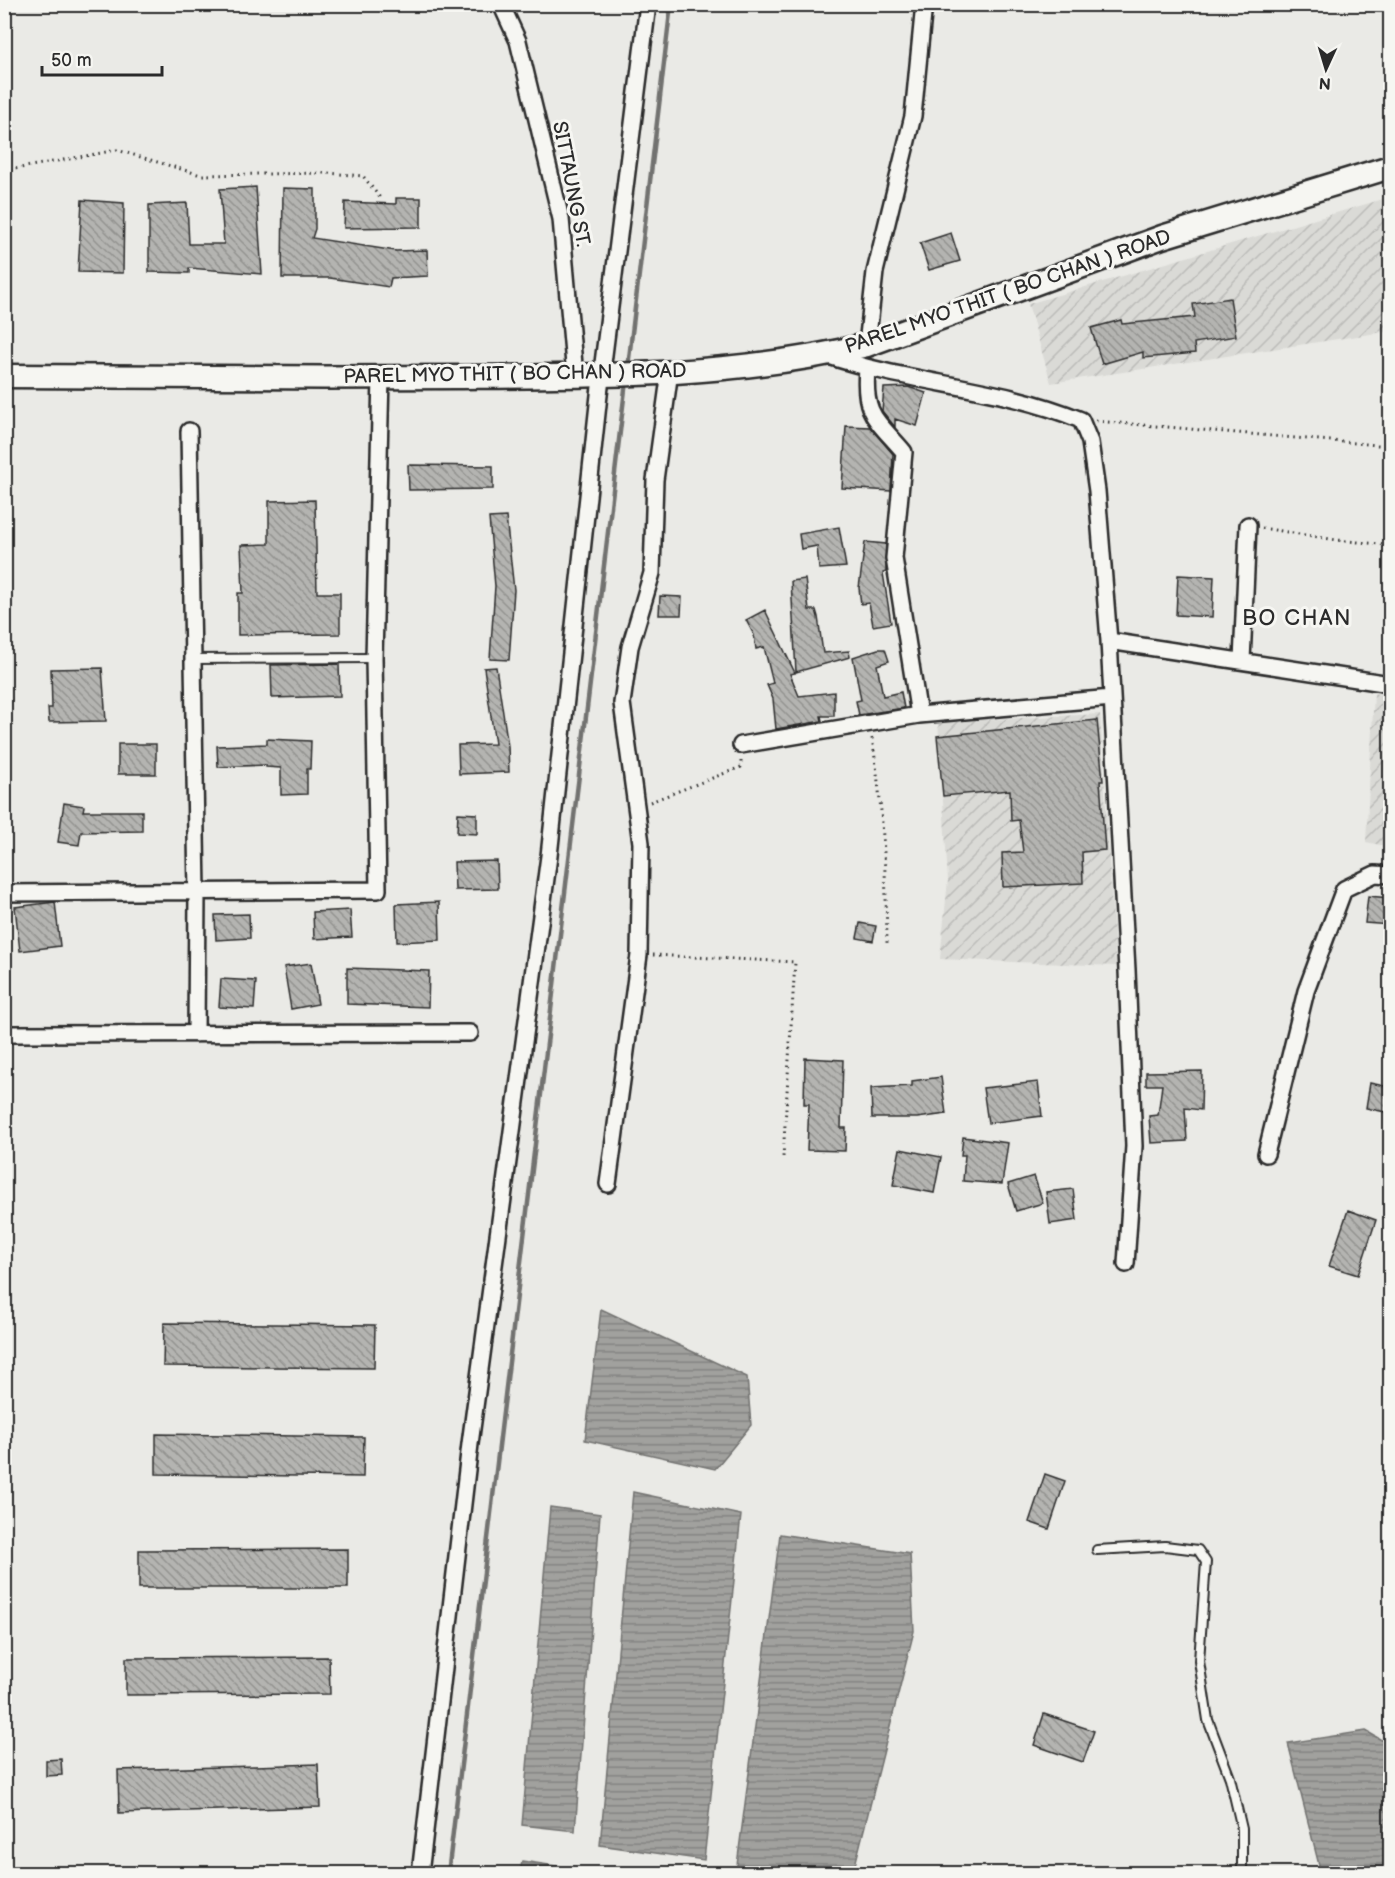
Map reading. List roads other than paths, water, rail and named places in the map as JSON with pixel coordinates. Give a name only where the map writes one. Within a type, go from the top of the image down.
[{"type":"street","name":"SITTAUNG ST.","points":[[501,4],[518,41],[561,219],[575,376]]},
{"type":"street","points":[[420,1874],[470,1444],[549,856],[599,395],[648,4]]},
{"type":"street","points":[[867,345],[875,272],[913,117],[924,4]]},
{"type":"street","name":"PAREL MYO THIT ( BO CHAN ) ROAD","points":[[4,376],[603,376],[750,367],[826,355],[867,345],[1162,237],[1390,167]]},
{"type":"street","points":[[826,355],[867,369],[1049,407],[1081,420],[1090,442],[1097,491],[1109,641],[1127,970],[1134,1146],[1126,1264]]},
{"type":"street","points":[[867,369],[865,396],[870,412],[903,452],[894,558],[919,715]]},
{"type":"street","points":[[608,1184],[639,955],[641,843],[622,703],[630,647],[652,573],[655,480],[670,371]]},
{"type":"street","points":[[4,893],[378,890],[374,658],[381,377]]},
{"type":"street","points":[[189,431],[197,892],[196,1034]]},
{"type":"street","points":[[1242,662],[1248,525]]},
{"type":"street","points":[[1109,641],[1390,684]]},
{"type":"street","points":[[741,744],[919,715],[1112,698]]},
{"type":"street","points":[[1266,1154],[1306,991],[1344,890],[1375,874],[1390,875]]},
{"type":"street","points":[[4,1034],[470,1033]]},
{"type":"lane","points":[[193,658],[374,658]]},
{"type":"lane","points":[[1097,1550],[1165,1546],[1198,1550],[1206,1562],[1199,1661],[1208,1720],[1230,1778],[1242,1828],[1242,1874]]},
{"type":"waterway","points":[[628,367],[671,4]]},
{"type":"waterway","points":[[448,1874],[626,381]]},
{"type":"district","name":"BO CHAN","points":[[1297,618]]}]
